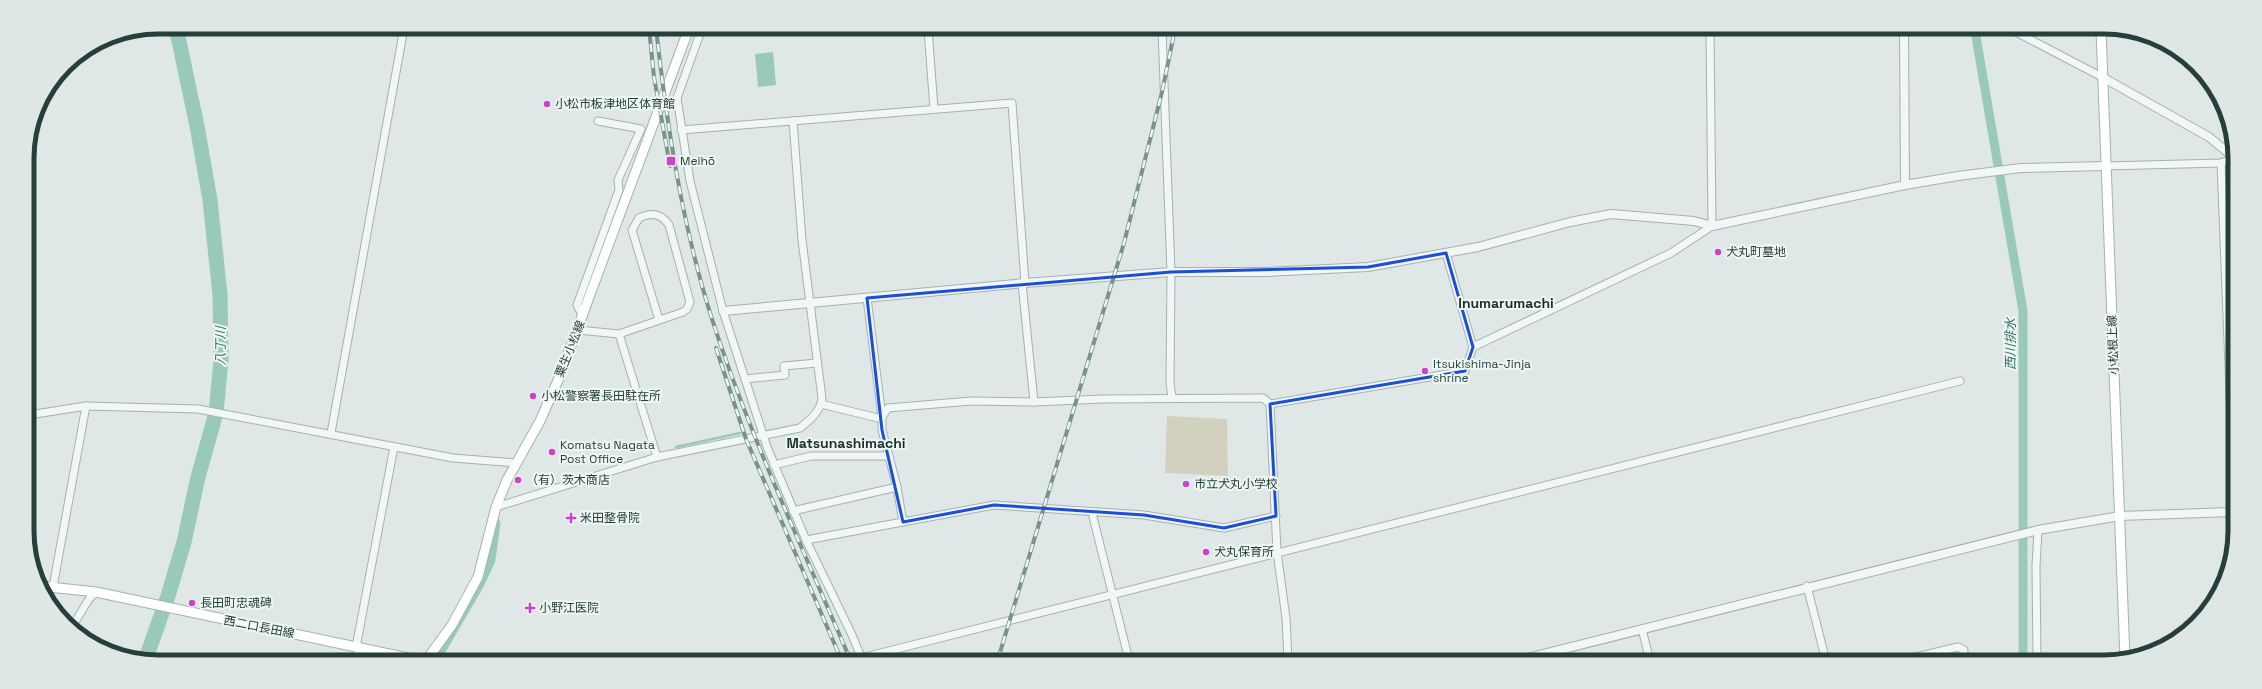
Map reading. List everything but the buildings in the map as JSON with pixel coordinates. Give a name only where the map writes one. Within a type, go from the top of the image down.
[{"type":"main road","name":"粟生小松線","points":[[430,655],[452,625],[478,577],[496,507],[516,463],[540,421],[578,330],[687,34]]},
{"type":"main road","name":"小松根上線","points":[[2101,34],[2125,653]]},
{"type":"main road","name":"西二口長田線","points":[[48,587],[96,592],[395,655]]},
{"type":"street","points":[[331,433],[403,34]]},
{"type":"street","points":[[700,34],[677,98],[690,181],[723,312],[774,464],[793,511],[852,635],[860,655]]},
{"type":"street","points":[[928,34],[934,109]]},
{"type":"street","points":[[1162,34],[1171,272],[1170,383],[1172,398]]},
{"type":"street","points":[[1710,34],[1712,226]]},
{"type":"street","points":[[1904,34],[1906,185]]},
{"type":"street","points":[[2020,34],[2102,77],[2209,137],[2228,154]]},
{"type":"street","points":[[681,130],[1012,103],[1024,283],[1034,402]]},
{"type":"street","points":[[583,316],[578,305],[619,190],[618,180],[641,129],[598,121]]},
{"type":"street","points":[[496,507],[657,458],[800,428],[810,420],[821,404],[802,240],[793,121]]},
{"type":"street","points":[[1473,347],[1671,253],[1712,226],[1906,185],[1958,176],[2021,168],[2221,163],[2228,160]]},
{"type":"street","points":[[2221,163],[2228,342]]},
{"type":"street","points":[[578,330],[619,334],[683,312],[687,309],[690,302],[669,225],[660,216],[653,214],[638,218],[632,230],[659,320]]},
{"type":"street","points":[[723,312],[1024,283],[1171,272],[1267,272],[1368,267],[1478,247],[1570,222],[1611,214],[1694,220],[1712,226]]},
{"type":"street","points":[[1270,404],[1465,371],[1473,347],[1446,253]]},
{"type":"street","points":[[867,298],[882,417],[882,430],[897,487],[903,522]]},
{"type":"street","points":[[619,334],[657,458]]},
{"type":"street","points":[[745,379],[785,375],[784,366],[817,363]]},
{"type":"street","points":[[877,655],[1277,552],[1960,381]]},
{"type":"street","points":[[882,417],[888,408],[971,401],[1034,402],[1172,398],[1263,398],[1270,404],[1277,552],[1286,618],[1288,655]]},
{"type":"street","points":[[821,404],[878,418],[882,417]]},
{"type":"street","points":[[53,587],[86,406]]},
{"type":"street","points":[[34,414],[86,406],[198,409],[331,433],[453,458],[516,463]]},
{"type":"street","points":[[358,655],[359,647],[357,642],[394,447]]},
{"type":"street","points":[[774,464],[811,456],[889,456]]},
{"type":"street","points":[[793,511],[897,487]]},
{"type":"street","points":[[806,540],[994,505],[1144,515],[1224,528],[1276,516]]},
{"type":"street","points":[[1540,655],[1807,586],[2034,531],[2120,516],[2228,512]]},
{"type":"street","points":[[1092,517],[1128,655]]},
{"type":"street","points":[[2034,531],[2037,655]]},
{"type":"street","points":[[1807,586],[1824,655]]},
{"type":"street","points":[[75,623],[89,599],[96,592]]},
{"type":"street","points":[[1642,629],[1648,655]]},
{"type":"street","points":[[1924,655],[1958,647],[1964,650],[1964,655]]},
{"type":"highlighted area","points":[[1446,253],[1473,347],[1465,371],[1270,404],[1276,516],[1224,528],[1144,515],[994,505],[903,522],[882,430],[867,298],[1171,272],[1368,267]]},
{"type":"shaded area","points":[[766,34],[797,34],[770,36]]},
{"type":"shaded area","points":[[773,52],[776,85],[758,87],[755,54]]},
{"type":"shaded area","points":[[1167,416],[1227,419],[1228,476],[1165,473]]},
{"type":"waterway","name":"八丁川","points":[[147,654],[168,596],[184,542],[198,477],[216,413],[221,360],[220,295],[210,200],[197,126],[177,34]]},
{"type":"waterway","name":"西川排水","points":[[1976,34],[2023,311],[2023,655]]},
{"type":"waterway","points":[[676,447],[740,433]]},
{"type":"waterway","points":[[439,655],[480,584],[491,560],[496,523]]},
{"type":"railway","points":[[650,34],[654,77],[670,166]]},
{"type":"railway","points":[[657,34],[665,102],[677,175],[701,284],[743,406],[795,533],[848,655]]},
{"type":"railway","points":[[999,655],[1124,243],[1162,92],[1174,34]]},
{"type":"railway","points":[[716,348],[746,439],[839,655]]},
{"type":"place","name":"小松市板津地区体育館","points":[[547,104]]},
{"type":"place","name":"Meihō","points":[[671,161]]},
{"type":"place","name":"犬丸町墓地","points":[[1718,252]]},
{"type":"place","name":"Itsukishima-Jinja shrine","points":[[1425,371]]},
{"type":"place","name":"小松警察署長田駐在所","points":[[533,396]]},
{"type":"place","name":"Komatsu Nagata Post Office","points":[[552,452]]},
{"type":"place","name":"（有）茨木商店","points":[[518,480]]},
{"type":"place","name":"市立犬丸小学校","points":[[1186,484]]},
{"type":"place","name":"米田整骨院","points":[[571,518]]},
{"type":"place","name":"犬丸保育所","points":[[1206,552]]},
{"type":"place","name":"長田町忠魂碑","points":[[192,603]]},
{"type":"place","name":"小野江医院","points":[[530,608]]},
{"type":"district","name":"Inumarumachi","points":[[1506,303]]},
{"type":"district","name":"Matsunashimachi","points":[[846,443]]}]
